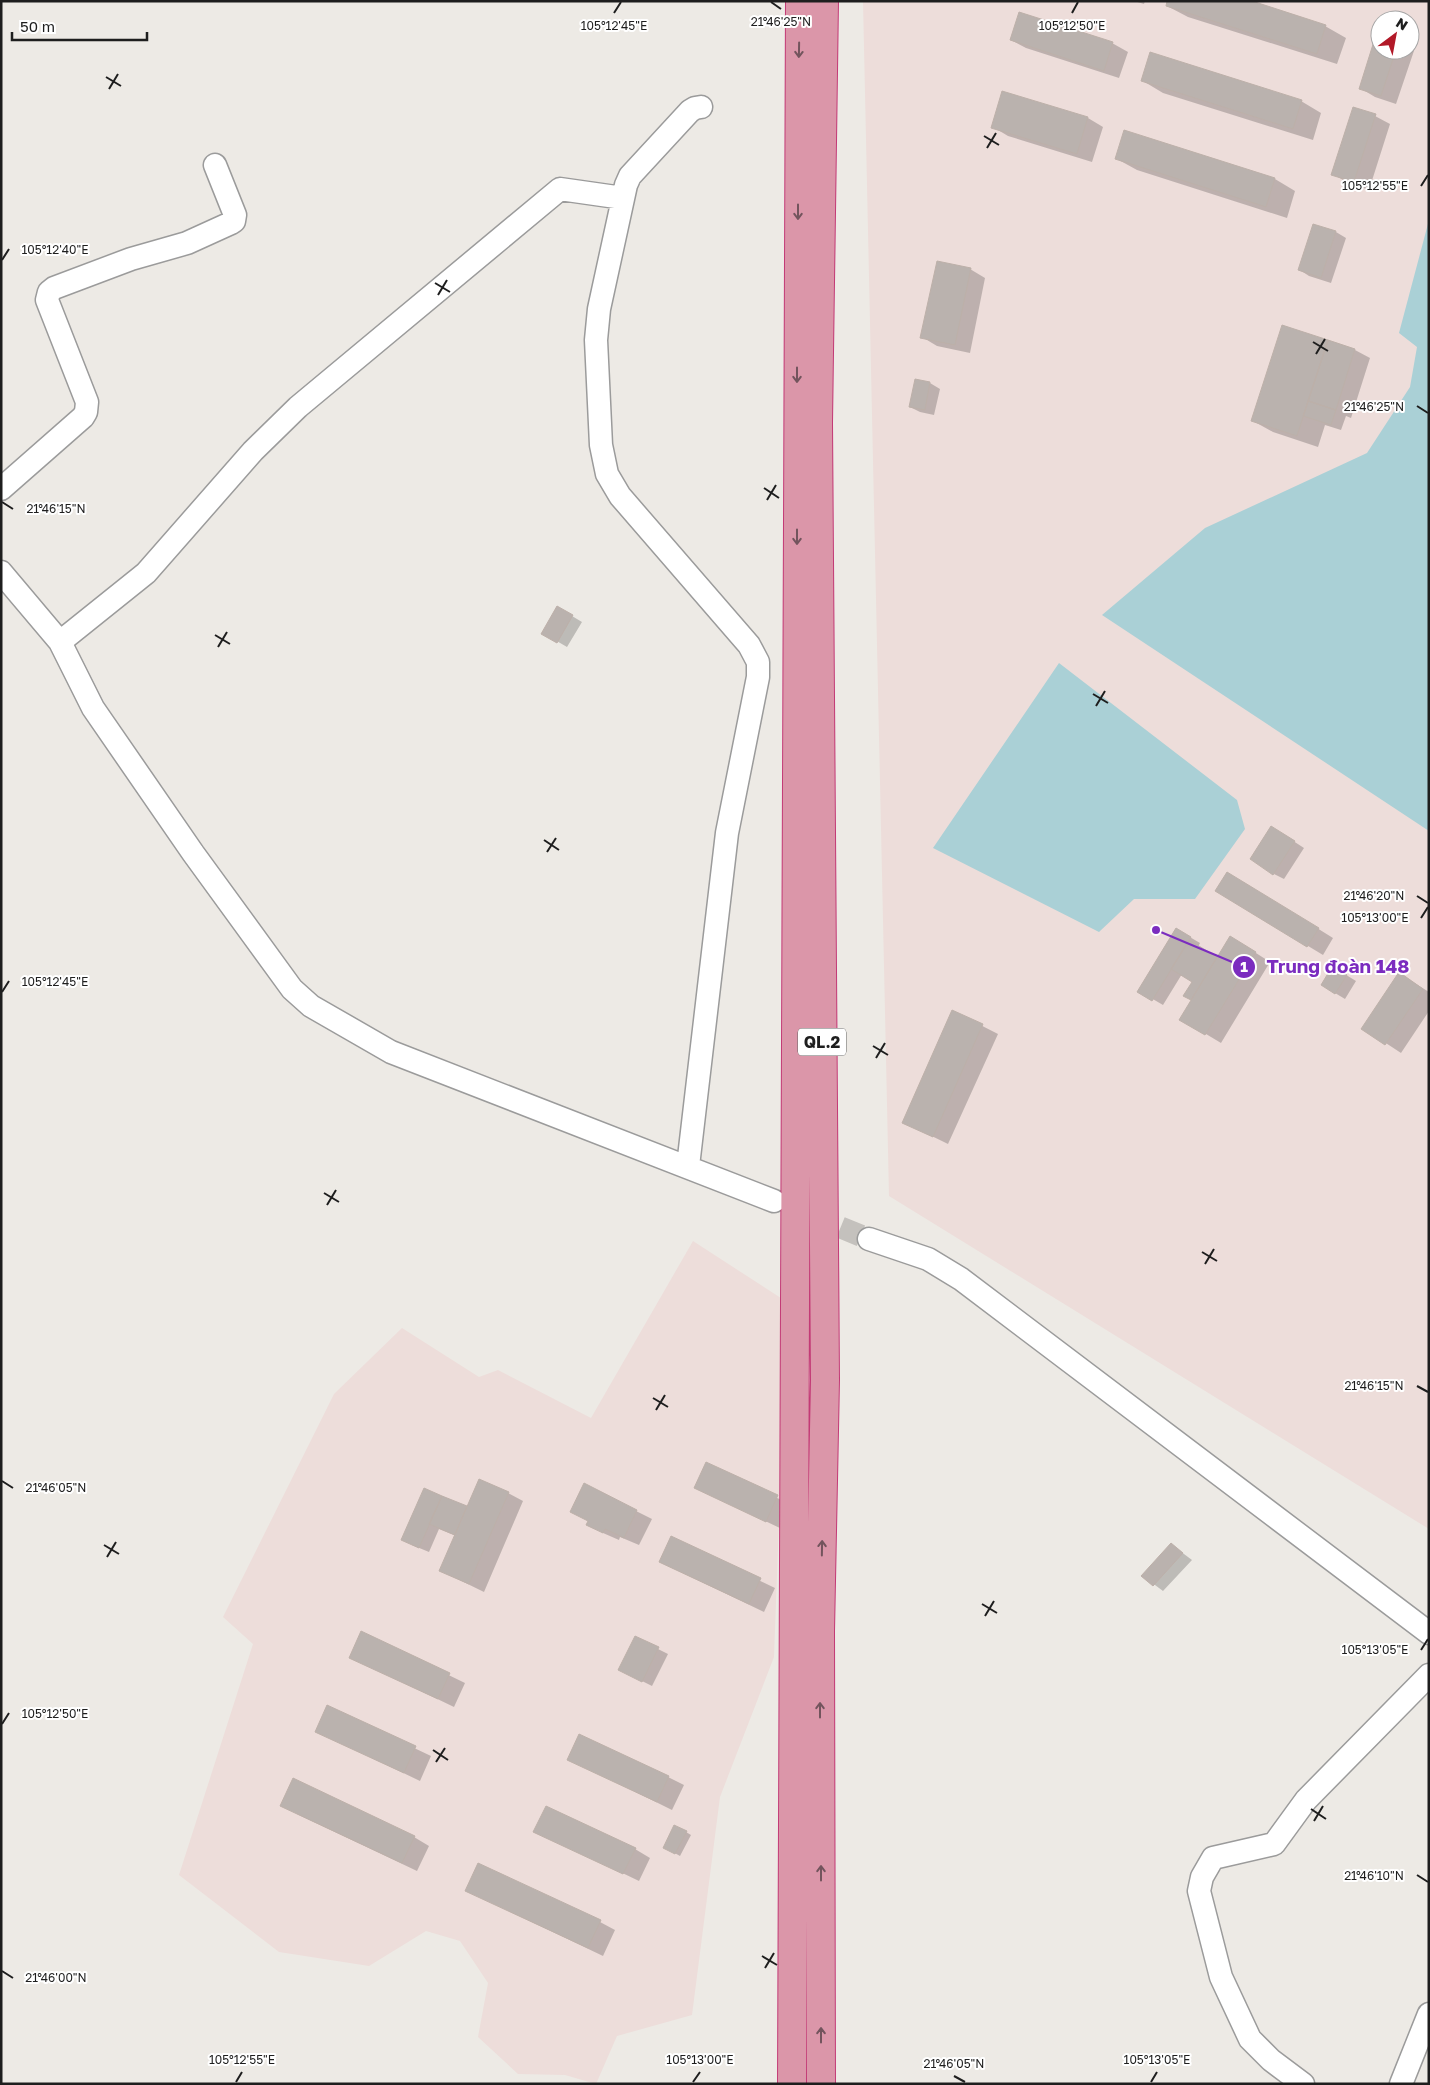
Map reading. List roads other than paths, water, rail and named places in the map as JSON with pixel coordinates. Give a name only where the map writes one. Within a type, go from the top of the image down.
[{"type":"highway","name":"QL.2","points":[[792,2084],[800,1]]},
{"type":"highway","name":"QL.2","points":[[821,2084],[820,1631],[825,1380],[818,423],[824,1]]},
{"type":"street","points":[[688,1166],[727,833],[758,677],[758,662],[749,645],[620,496],[607,474],[601,445],[596,340],[599,309],[623,198],[630,176],[636,167],[690,111],[701,107]]},
{"type":"street","points":[[1,489],[86,412],[87,402],[47,300],[49,292],[54,288],[131,259],[187,243],[232,223],[235,215],[215,165]]},
{"type":"street","points":[[60,642],[146,573],[253,451],[298,407],[560,188],[623,198]]},
{"type":"street","points":[[1,572],[60,642],[104,724],[193,852],[287,981],[311,1006],[391,1052],[774,1201]]},
{"type":"street","points":[[869,1239],[928,1260],[961,1279],[1429,1633]]},
{"type":"street","points":[[1303,2084],[1271,2060],[1250,2039],[1242,2025],[1221,1977],[1200,1891],[1202,1876],[1213,1858],[1274,1844],[1306,1800],[1429,1674]]},
{"type":"street","points":[[1401,2084],[1429,2014]]},
{"type":"water","points":[[1429,220],[1429,831],[1102,615],[1205,528],[1367,453],[1410,387],[1417,347],[1399,333]]},
{"type":"water","points":[[1059,663],[1237,800],[1245,829],[1195,899],[1134,899],[1099,932],[933,848]]},
{"type":"tunnel","points":[[810,1215],[869,1239]]},
{"type":"place","name":"Trung đoàn 148","points":[[1156,930]]}]
